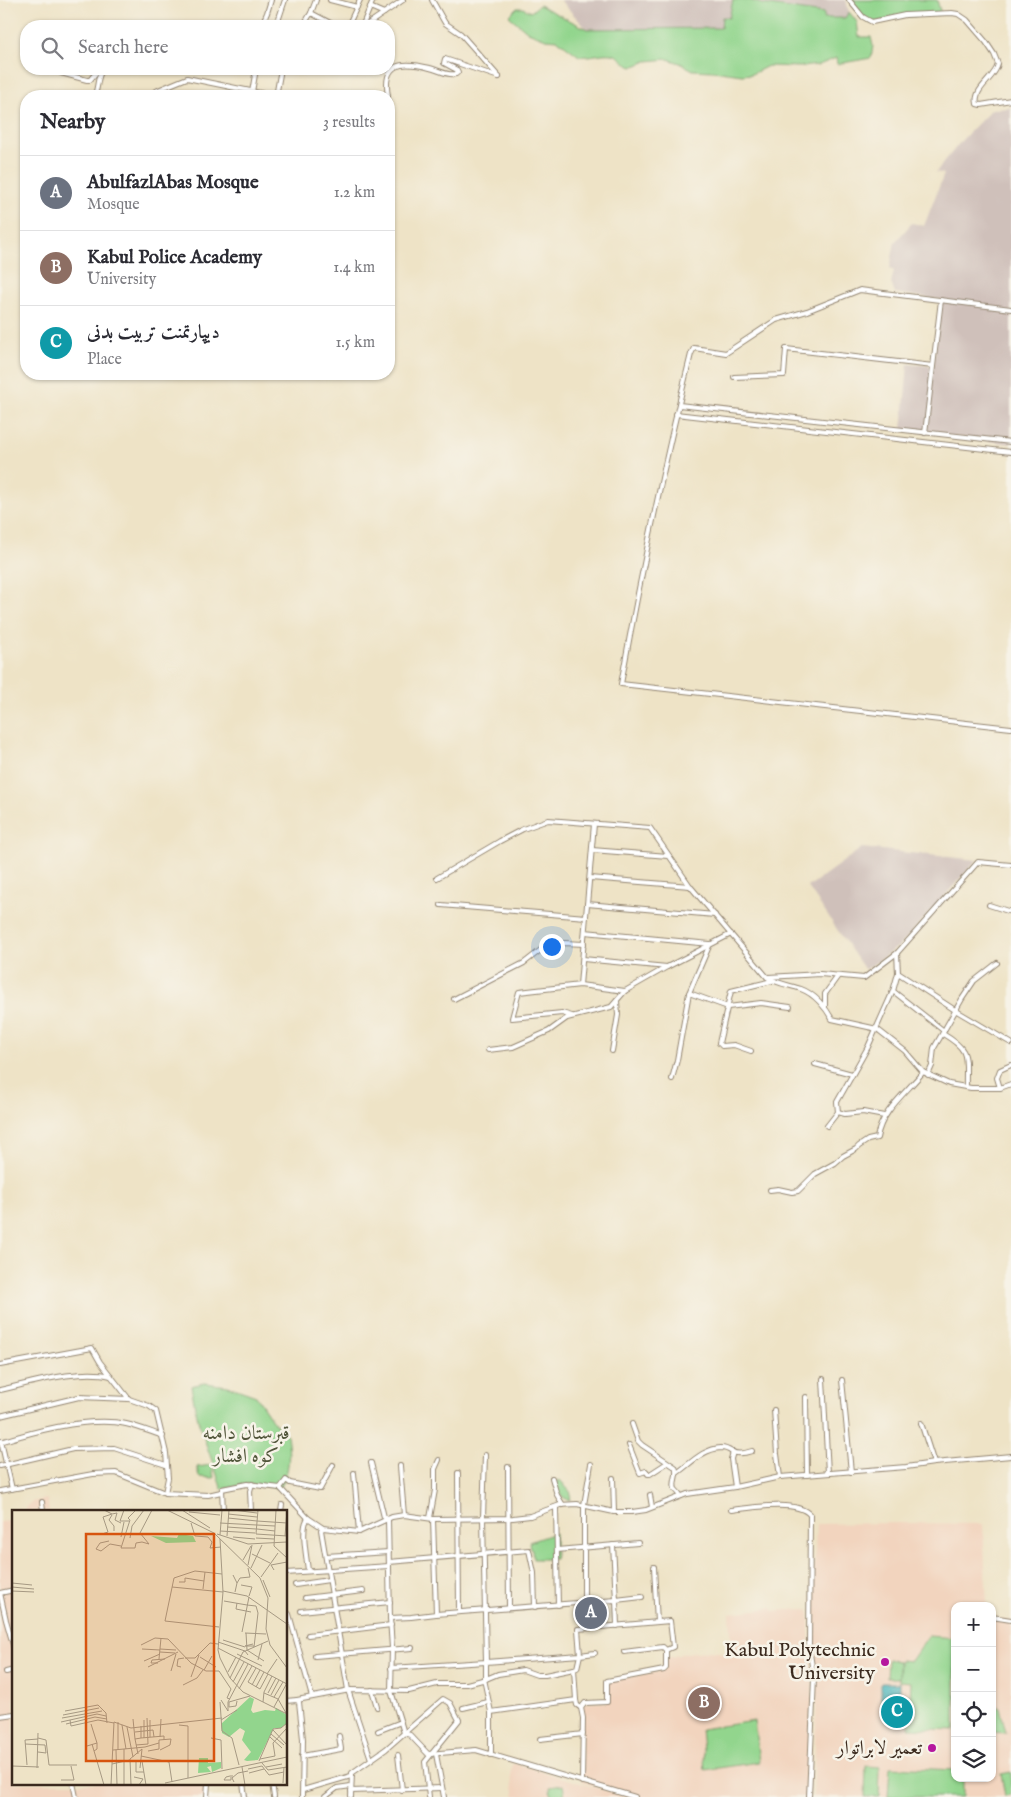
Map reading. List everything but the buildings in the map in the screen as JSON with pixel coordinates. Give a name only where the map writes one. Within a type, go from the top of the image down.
[{"type":"street","points":[[263,20],[271,0]]},
{"type":"street","points":[[278,20],[285,0]]},
{"type":"street","points":[[307,20],[316,0]]},
{"type":"street","points":[[330,0],[356,7]]},
{"type":"street","points":[[351,20],[360,0]]},
{"type":"street","points":[[365,20],[374,0]]},
{"type":"street","points":[[374,20],[403,0]]},
{"type":"street","points":[[395,68],[405,64],[430,68],[452,75],[456,74],[457,70],[444,63],[445,59],[499,77],[461,34],[445,23],[432,0]]},
{"type":"street","points":[[849,0],[863,17],[872,22],[905,15],[952,13],[962,16],[986,42],[998,64],[994,73],[976,96],[977,104],[1011,100]]},
{"type":"street","points":[[370,7],[384,13]]},
{"type":"street","points":[[311,13],[324,20]]},
{"type":"street","points":[[68,75],[90,80],[94,75]]},
{"type":"street","points":[[97,90],[99,75]]},
{"type":"street","points":[[252,90],[255,75]]},
{"type":"street","points":[[277,90],[280,75]]},
{"type":"street","points":[[388,75],[388,90]]},
{"type":"street","points":[[158,90],[187,78],[243,90]]},
{"type":"street","points":[[1011,308],[860,290],[807,311],[776,320],[726,353],[694,348],[676,414],[636,600],[621,684],[1011,728]]},
{"type":"street","points":[[926,433],[941,300]]},
{"type":"street","points":[[734,377],[784,374],[786,349],[933,366]]},
{"type":"street","points":[[679,405],[1011,442]]},
{"type":"street","points":[[676,414],[1011,452]]},
{"type":"street","points":[[437,878],[500,841],[545,820],[650,828],[690,886],[767,977],[773,981],[804,990],[825,1007],[832,1019],[877,1029],[905,1052],[928,1075],[949,1084],[966,1087],[1000,1088],[1011,1084]]},
{"type":"street","points":[[580,985],[594,824]]},
{"type":"street","points":[[592,850],[668,856]]},
{"type":"street","points":[[767,977],[820,974],[864,978],[897,953],[978,862],[1011,865]]},
{"type":"street","points":[[590,878],[690,886]]},
{"type":"street","points":[[588,904],[715,915]]},
{"type":"street","points":[[441,905],[586,917]]},
{"type":"street","points":[[989,905],[1011,912]]},
{"type":"street","points":[[585,932],[710,944]]},
{"type":"street","points":[[488,1050],[514,1047],[548,1031],[567,1018],[611,1008],[625,991],[730,934]]},
{"type":"street","points":[[454,999],[524,963],[547,945],[564,943],[584,944]]},
{"type":"street","points":[[672,1079],[690,993],[710,944]]},
{"type":"street","points":[[827,1126],[838,1112],[837,1102],[868,1047],[893,991],[898,973],[897,953]]},
{"type":"street","points":[[583,959],[667,967]]},
{"type":"street","points":[[928,1075],[932,1066],[934,1048],[955,1010],[974,981],[997,963]]},
{"type":"street","points":[[898,973],[1011,1044]]},
{"type":"street","points":[[825,1007],[825,994],[838,976]]},
{"type":"street","points":[[751,1051],[734,1045],[722,1046],[719,1043],[732,989],[773,981]]},
{"type":"street","points":[[575,1016],[562,1014],[513,1019],[512,1017],[519,992],[580,985],[625,991]]},
{"type":"street","points":[[893,991],[956,1042],[966,1057],[966,1087]]},
{"type":"street","points":[[690,993],[728,1006],[761,1003],[790,1007]]},
{"type":"street","points":[[612,1050],[618,1015],[617,1001]]},
{"type":"street","points":[[815,1064],[852,1074]]},
{"type":"street","points":[[1000,1088],[997,1078],[1000,1070],[1011,1065]]},
{"type":"street","points":[[770,1190],[798,1191],[814,1174],[835,1163],[868,1140],[877,1138],[884,1116],[923,1072]]},
{"type":"street","points":[[838,1112],[845,1114],[863,1112],[884,1116]]},
{"type":"street","points":[[0,1365],[92,1348],[100,1362],[129,1399]]},
{"type":"street","points":[[0,1390],[52,1378],[99,1373],[112,1376]]},
{"type":"street","points":[[823,1379],[828,1473]]},
{"type":"street","points":[[842,1380],[852,1472]]},
{"type":"street","points":[[0,1416],[79,1397],[129,1399],[149,1406],[156,1411],[163,1436],[168,1478],[165,1493]]},
{"type":"street","points":[[806,1397],[807,1474]]},
{"type":"street","points":[[774,1410],[780,1477]]},
{"type":"street","points":[[12,1488],[1,1441],[12,1437],[85,1423],[105,1422],[126,1424],[163,1436]]},
{"type":"street","points":[[921,1423],[934,1463]]},
{"type":"street","points":[[632,1424],[638,1441],[675,1467],[677,1473],[674,1483],[675,1488],[681,1496]]},
{"type":"street","points":[[629,1445],[640,1473],[646,1471],[650,1474],[668,1463]]},
{"type":"street","points":[[0,1466],[73,1449],[114,1448],[166,1465]]},
{"type":"street","points":[[677,1473],[695,1461],[698,1456],[708,1451],[721,1448],[740,1454],[752,1451]]},
{"type":"street","points":[[733,1452],[731,1459],[735,1487]]},
{"type":"street","points":[[485,1455],[483,1518],[485,1679],[491,1712],[491,1755]]},
{"type":"street","points":[[222,1510],[222,1489],[239,1484],[280,1488],[308,1518],[323,1528],[358,1532],[388,1519],[404,1515],[432,1519],[524,1518],[563,1505],[584,1506],[614,1512],[632,1512],[652,1508],[681,1496],[780,1477],[852,1472],[1011,1456]]},
{"type":"street","points":[[436,1614],[432,1519],[435,1469],[439,1460]]},
{"type":"street","points":[[371,1463],[384,1517],[388,1519],[392,1648],[391,1691],[404,1732],[410,1735],[429,1755]]},
{"type":"street","points":[[584,1602],[584,1506],[591,1464]]},
{"type":"street","points":[[280,1488],[286,1480],[290,1483],[320,1488],[333,1465]]},
{"type":"street","points":[[400,1466],[404,1515]]},
{"type":"street","points":[[508,1467],[509,1608]]},
{"type":"street","points":[[0,1491],[93,1474],[109,1473],[128,1478],[165,1493],[221,1494]]},
{"type":"street","points":[[354,1473],[358,1532]]},
{"type":"street","points":[[458,1473],[459,1612]]},
{"type":"street","points":[[552,1478],[557,1495],[563,1505]]},
{"type":"street","points":[[613,1478],[614,1512]]},
{"type":"street","points":[[251,1510],[250,1491],[252,1484]]},
{"type":"street","points":[[650,1495],[652,1508]]},
{"type":"street","points":[[42,1502],[43,1510]]},
{"type":"street","points":[[281,1510],[282,1506]]},
{"type":"street","points":[[731,1510],[778,1506],[802,1508],[810,1515],[809,1648],[814,1684],[809,1797]]},
{"type":"street","points":[[556,1507],[558,1605]]},
{"type":"street","points":[[308,1518],[305,1522],[304,1530],[308,1571]]},
{"type":"street","points":[[323,1528],[333,1608],[348,1690],[371,1760]]},
{"type":"street","points":[[557,1550],[638,1543]]},
{"type":"street","points":[[613,1545],[617,1626]]},
{"type":"street","points":[[288,1573],[529,1550],[534,1573],[535,1606]]},
{"type":"street","points":[[326,1556],[389,1552]]},
{"type":"street","points":[[654,1567],[657,1622]]},
{"type":"street","points":[[296,1585],[329,1580]]},
{"type":"street","points":[[305,1598],[363,1591]]},
{"type":"street","points":[[0,1594],[12,1640]]},
{"type":"street","points":[[390,1618],[642,1597]]},
{"type":"street","points":[[301,1611],[390,1602]]},
{"type":"street","points":[[288,1614],[312,1697]]},
{"type":"street","points":[[996,1618],[1011,1620]]},
{"type":"street","points":[[288,1701],[348,1690],[409,1691],[437,1684],[467,1684],[498,1674],[523,1670],[537,1675],[544,1675],[574,1669],[577,1668],[580,1655],[578,1629],[670,1621],[673,1647],[666,1650]]},
{"type":"street","points":[[308,1635],[391,1625]]},
{"type":"street","points":[[624,1652],[663,1647],[666,1650]]},
{"type":"street","points":[[314,1656],[392,1648],[412,1648]]},
{"type":"street","points":[[582,1782],[583,1734],[581,1708],[585,1703],[607,1702],[606,1682],[664,1670],[666,1668],[666,1650]]},
{"type":"street","points":[[391,1668],[595,1653]]},
{"type":"street","points":[[574,1669],[576,1705],[581,1708]]},
{"type":"street","points":[[6,1672],[12,1670]]},
{"type":"street","points":[[372,1690],[378,1707]]},
{"type":"street","points":[[351,1797],[352,1773],[371,1760],[443,1699],[450,1703],[459,1720],[429,1755],[425,1764],[428,1797]]},
{"type":"street","points":[[297,1700],[303,1739],[302,1797]]},
{"type":"street","points":[[491,1712],[576,1700]]},
{"type":"street","points":[[463,1708],[488,1702]]},
{"type":"street","points":[[378,1731],[401,1722]]},
{"type":"street","points":[[540,1739],[583,1734]]},
{"type":"street","points":[[302,1756],[341,1749],[339,1736]]},
{"type":"street","points":[[429,1755],[476,1750],[636,1797]]},
{"type":"street","points":[[436,1754],[444,1797]]},
{"type":"street","points":[[398,1755],[402,1790]]},
{"type":"street","points":[[302,1790],[351,1776]]},
{"type":"street","points":[[73,1784],[76,1797]]},
{"type":"street","points":[[207,1797],[208,1784]]},
{"type":"street","points":[[243,1784],[245,1797]]},
{"type":"street","points":[[272,1784],[274,1797]]},
{"type":"street","points":[[325,1797],[337,1788],[351,1786]]},
{"type":"street","points":[[351,1791],[442,1788]]},
{"type":"street","points":[[394,1790],[394,1797]]},
{"type":"shaded area","points":[[560,0],[733,0],[729,18],[722,17],[721,28],[587,29]]},
{"type":"shaded area","points":[[749,0],[846,0],[849,12],[845,18],[824,18],[824,13],[762,4]]},
{"type":"shaded area","points":[[1011,108],[1011,444],[902,430],[908,364],[933,366],[941,300],[895,293],[891,283],[894,271],[890,268],[895,242],[912,223],[924,226],[944,174],[936,172],[962,140],[992,109]]},
{"type":"shaded area","points":[[862,848],[977,860],[899,946],[865,970],[808,887]]},
{"type":"shaded area","points":[[47,1499],[49,1510],[25,1510],[31,1502]]},
{"type":"shaded area","points":[[12,1520],[12,1784],[206,1784],[205,1797],[0,1797],[0,1522]]},
{"type":"shaded area","name":"Kabul Polytechnic University","points":[[816,1524],[983,1524],[987,1602],[951,1602],[951,1782],[996,1782],[996,1619],[1011,1621],[1011,1797],[813,1797],[818,1671],[815,1669],[815,1654],[812,1654]]},
{"type":"shaded area","points":[[772,1608],[773,1611],[809,1610],[809,1648],[813,1672],[809,1797],[635,1797],[582,1782],[581,1708],[585,1703],[607,1702],[607,1681],[664,1670],[667,1658],[685,1653],[709,1651],[732,1654],[730,1613]]},
{"type":"shaded area","points":[[513,1764],[627,1797],[515,1797],[511,1776]]},
{"type":"green space","points":[[733,0],[749,0],[762,4],[824,13],[824,18],[845,18],[849,12],[857,22],[859,37],[871,37],[873,46],[871,58],[837,64],[836,58],[819,65],[800,67],[768,66],[752,74],[742,75],[693,70],[668,59],[647,61],[632,67],[617,56],[610,54],[579,56],[558,40],[546,39],[528,32],[509,16],[517,8],[523,8],[531,12],[539,5],[587,29],[721,28],[722,17],[729,18]]},
{"type":"green space","points":[[852,0],[937,0],[941,14],[900,17],[870,23],[862,17]]},
{"type":"green space","name":"قبرستان دامنه کوه افشار","points":[[204,1383],[228,1386],[256,1396],[272,1420],[287,1435],[289,1448],[288,1462],[286,1476],[280,1488],[247,1484],[222,1489],[200,1427],[191,1386]]},
{"type":"green space","points":[[212,1465],[214,1478],[199,1477],[197,1467]]},
{"type":"green space","points":[[560,1480],[571,1493],[570,1500],[561,1496],[558,1491],[554,1482]]},
{"type":"green space","points":[[555,1533],[555,1559],[533,1559],[529,1542]]},
{"type":"green space","points":[[928,1636],[951,1638],[951,1730],[909,1728],[911,1682],[899,1681],[900,1660],[911,1661]]},
{"type":"green space","points":[[888,1660],[899,1661],[899,1678],[887,1678]]},
{"type":"green space","points":[[996,1707],[1000,1707],[1006,1733],[996,1732]]},
{"type":"green space","points":[[754,1721],[759,1762],[705,1770],[701,1729]]},
{"type":"green space","points":[[866,1766],[880,1767],[879,1797],[865,1797]]},
{"type":"green space","points":[[890,1767],[951,1770],[951,1782],[963,1782],[963,1797],[888,1797]]},
{"type":"green space","points":[[1011,1772],[1011,1795],[1005,1796],[1001,1774]]},
{"type":"green space","points":[[563,1785],[565,1797],[551,1797],[550,1787]]},
{"type":"water","points":[[881,1683],[900,1683],[900,1704],[881,1703]]},
{"type":"place","name":"AbulfazlAbas Mosque","points":[[591,1613]]},
{"type":"place","name":"Kabul Polytechnic University","points":[[885,1662]]},
{"type":"place","name":"Kabul Police Academy","points":[[704,1703]]},
{"type":"place","name":"دیپارتمنت تربیت بدنی","points":[[897,1712]]},
{"type":"place","name":"تعمیر لابراتوار","points":[[932,1748]]}]
